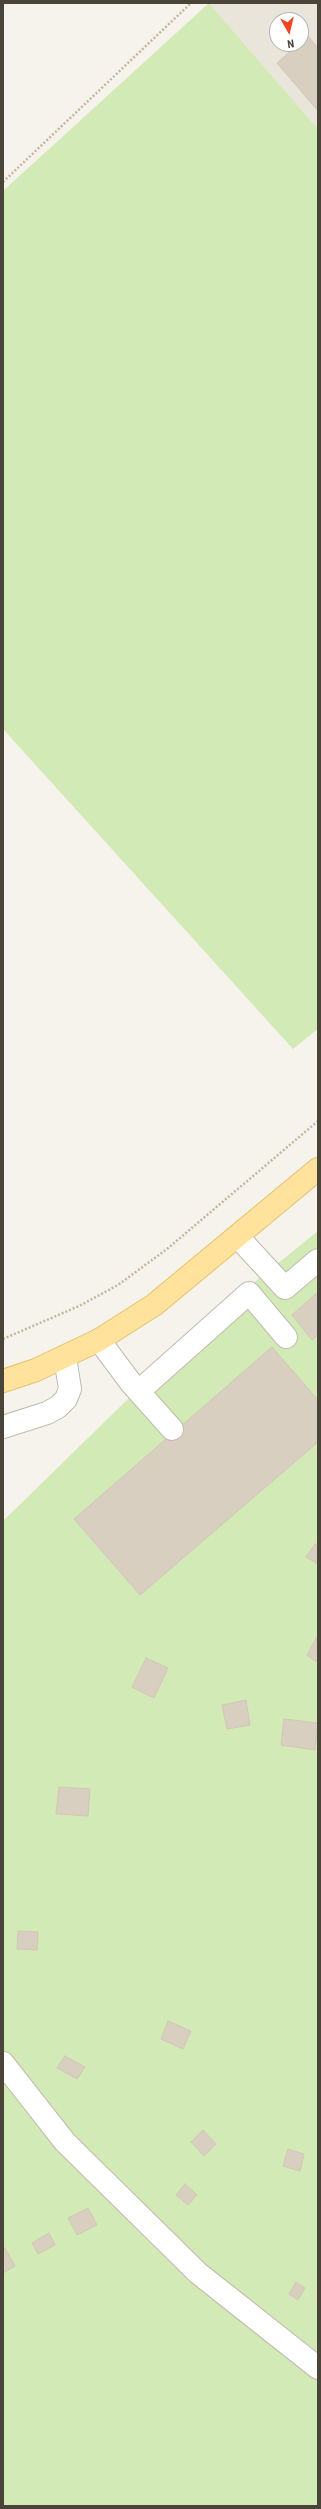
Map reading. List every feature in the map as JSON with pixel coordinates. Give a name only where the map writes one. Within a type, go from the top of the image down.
[{"type":"main road","points":[[3,1381],[65,1357],[99,1340],[154,1305],[238,1237],[318,1169]]},
{"type":"lane","points":[[238,1237],[285,1288],[318,1260]]},
{"type":"lane","points":[[138,1391],[249,1293],[286,1337]]},
{"type":"lane","points":[[99,1340],[138,1391],[172,1429]]},
{"type":"lane","points":[[3,1427],[47,1413],[58,1407],[66,1398],[70,1389],[65,1357]]},
{"type":"lane","points":[[3,2063],[65,2142],[198,2273],[318,2368]]},
{"type":"path","points":[[3,182],[191,3]]},
{"type":"path","points":[[3,1339],[79,1306],[118,1285],[167,1249],[318,1121]]},
{"type":"shaded area","points":[[209,3],[318,3],[318,129]]},
{"type":"green space","points":[[209,3],[318,129],[318,1029],[293,1049],[3,729],[3,191]]},
{"type":"green space","points":[[318,1231],[318,2506],[3,2506],[3,1521],[215,1314]]},
{"type":"building","points":[[309,37],[318,48],[318,111],[277,63],[290,52],[309,52]]},
{"type":"building","points":[[318,1292],[318,1335],[312,1340],[292,1315]]},
{"type":"building","points":[[272,1347],[318,1400],[318,1442],[140,1595],[74,1519]]},
{"type":"building","points":[[315,1544],[318,1546],[318,1564],[306,1557]]},
{"type":"building","points":[[318,1635],[318,1661],[315,1661],[307,1655]]},
{"type":"building","points":[[146,1658],[168,1668],[154,1698],[132,1687]]},
{"type":"building","points":[[246,1700],[250,1725],[227,1729],[222,1705]]},
{"type":"building","points":[[284,1719],[318,1723],[315,1750],[281,1745]]},
{"type":"building","points":[[59,1787],[90,1789],[88,1816],[56,1814]]},
{"type":"building","points":[[18,1931],[38,1932],[37,1950],[17,1949]]},
{"type":"building","points":[[168,2021],[191,2031],[183,2049],[161,2039]]},
{"type":"building","points":[[65,2056],[85,2067],[77,2079],[57,2068]]},
{"type":"building","points":[[203,2130],[216,2144],[204,2156],[191,2142]]},
{"type":"building","points":[[288,2149],[304,2154],[300,2171],[283,2166]]},
{"type":"building","points":[[185,2184],[197,2195],[188,2205],[176,2195]]},
{"type":"building","points":[[88,2208],[97,2225],[77,2235],[68,2218]]},
{"type":"building","points":[[49,2233],[55,2245],[38,2254],[32,2243]]},
{"type":"building","points":[[5,2248],[15,2266],[3,2273],[3,2249]]},
{"type":"building","points":[[296,2282],[305,2288],[298,2300],[289,2294]]}]
